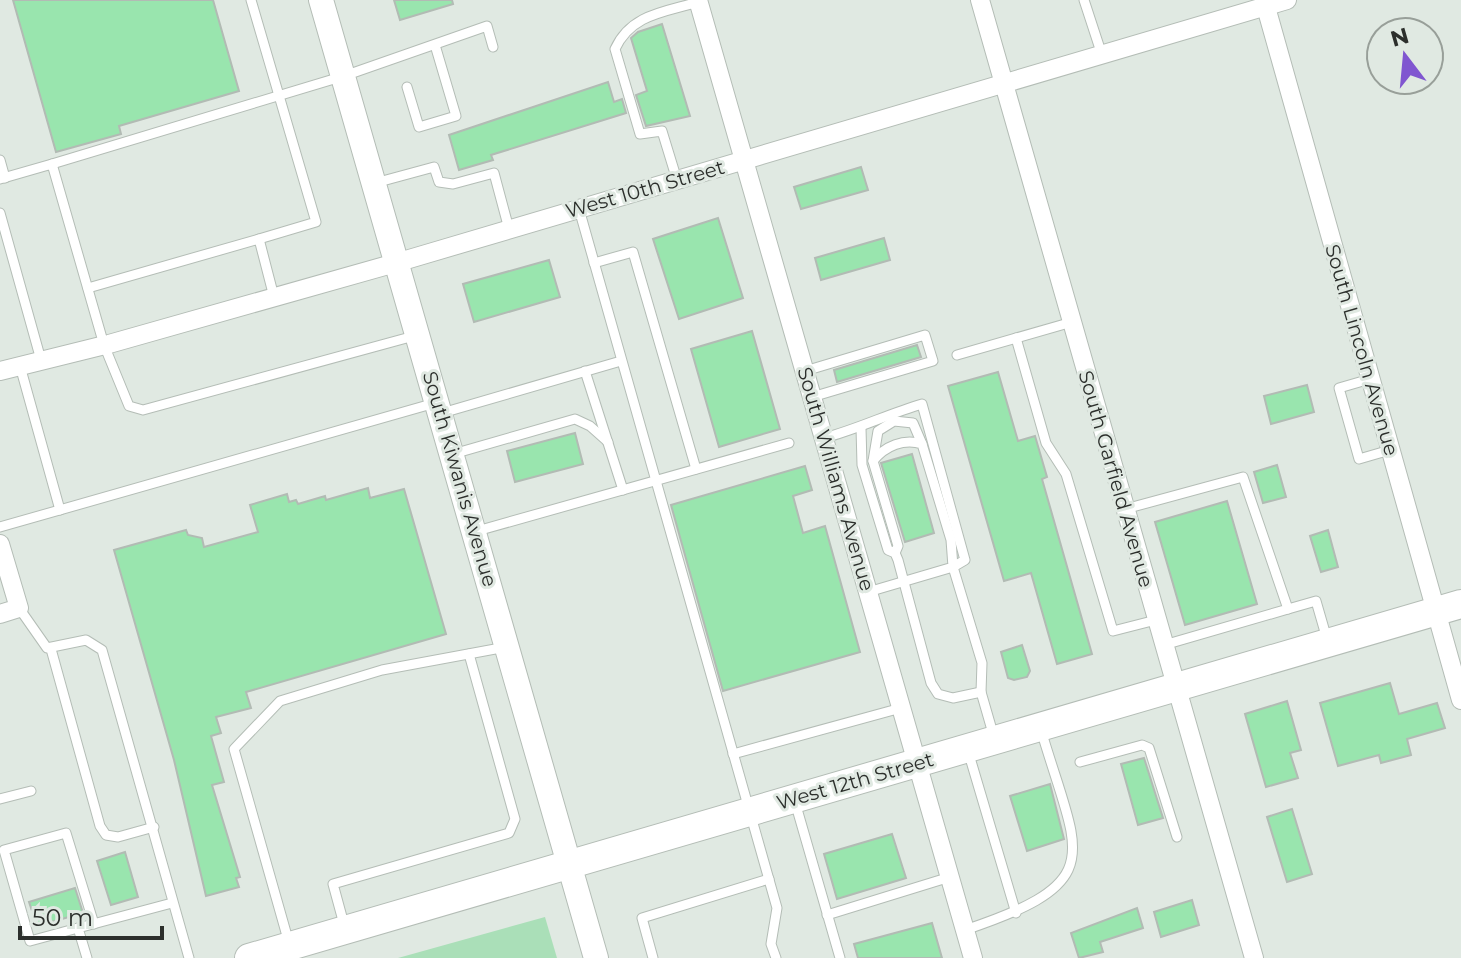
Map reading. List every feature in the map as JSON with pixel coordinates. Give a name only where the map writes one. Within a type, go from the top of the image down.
[{"type":"main road","name":"South Kiwanis Avenue","points":[[321,0],[399,262],[596,958]]},
{"type":"main road","name":"West 12th Street","points":[[249,958],[1448,608]]},
{"type":"street","name":"South Garfield Avenue","points":[[980,0],[1254,958]]},
{"type":"street","name":"West 10th Street","points":[[0,371],[399,262],[1102,55],[1265,3],[1287,0]]},
{"type":"street","name":"South Williams Avenue","points":[[698,1],[973,958]]},
{"type":"street","name":"South Lincoln Avenue","points":[[1265,3],[1390,450],[1448,608],[1461,700]]},
{"type":"street","points":[[0,544],[19,608],[0,614]]},
{"type":"lane","points":[[88,288],[316,222],[251,0]]},
{"type":"lane","points":[[1084,0],[1102,55]]},
{"type":"lane","points":[[677,180],[662,131],[640,134],[615,49],[628,27],[638,19],[698,1]]},
{"type":"lane","points":[[0,160],[3,178],[344,76],[487,26],[493,47]]},
{"type":"lane","points":[[407,87],[419,127],[456,116],[435,45]]},
{"type":"lane","points":[[52,164],[104,345],[122,397],[129,406],[143,410],[419,334]]},
{"type":"lane","points":[[375,183],[434,167],[439,182],[453,184],[494,173],[509,229]]},
{"type":"lane","points":[[579,209],[777,908],[771,944],[776,958]]},
{"type":"lane","points":[[0,213],[41,360]]},
{"type":"lane","points":[[259,239],[274,297]]},
{"type":"lane","points":[[594,263],[633,252],[696,469]]},
{"type":"lane","points":[[957,355],[1072,322]]},
{"type":"lane","points":[[805,371],[925,335],[933,361],[812,397]]},
{"type":"lane","points":[[1016,338],[1046,443],[1066,474],[1113,631],[1156,620]]},
{"type":"lane","points":[[0,527],[621,361]]},
{"type":"lane","points":[[20,366],[60,510]]},
{"type":"lane","points":[[585,371],[623,490]]},
{"type":"lane","points":[[1370,379],[1339,388],[1359,459],[1390,450]]},
{"type":"lane","points":[[824,438],[861,428],[873,418],[922,404],[965,560],[953,567],[868,592]]},
{"type":"lane","points":[[453,454],[575,419],[590,426],[608,442]]},
{"type":"lane","points":[[981,692],[953,698],[938,694],[931,683],[895,553],[898,546],[873,461],[878,431],[894,421],[913,423],[922,444],[951,540],[953,567],[982,663],[981,692],[995,740]]},
{"type":"lane","points":[[861,428],[862,465],[888,550],[895,553]]},
{"type":"lane","points":[[873,461],[880,451],[891,446],[911,440],[922,444]]},
{"type":"lane","points":[[475,532],[789,443]]},
{"type":"lane","points":[[1125,509],[1243,477],[1288,609]]},
{"type":"lane","points":[[1164,645],[1316,601],[1328,643]]},
{"type":"lane","points":[[19,608],[41,643],[51,649],[100,826],[106,835],[118,837],[154,827]]},
{"type":"lane","points":[[51,649],[86,640],[102,650],[189,958]]},
{"type":"lane","points":[[290,946],[234,749],[280,701],[382,670],[508,647]]},
{"type":"lane","points":[[346,930],[333,884],[509,833],[515,819],[469,654]]},
{"type":"lane","points":[[733,754],[901,708]]},
{"type":"lane","points":[[965,930],[1016,913],[1056,888],[1071,872],[1075,849],[1040,727]]},
{"type":"lane","points":[[1080,762],[1142,745],[1149,748],[1177,837]]},
{"type":"lane","points":[[967,748],[1016,913]]},
{"type":"lane","points":[[0,799],[31,791]]},
{"type":"lane","points":[[794,799],[840,958]]},
{"type":"lane","points":[[94,924],[66,833],[4,850],[30,941],[78,928],[94,924],[172,903]]},
{"type":"lane","points":[[827,915],[950,877]]},
{"type":"lane","points":[[653,958],[642,918],[769,879]]},
{"type":"lane","points":[[78,928],[87,958]]},
{"type":"green space","points":[[545,917],[557,958],[398,958]]},
{"type":"building","points":[[13,0],[213,0],[239,91],[119,126],[121,134],[56,152]]},
{"type":"building","points":[[394,0],[452,0],[453,4],[400,20]]},
{"type":"building","points":[[662,24],[690,116],[646,126],[636,95],[647,91],[631,38],[638,32]]},
{"type":"building","points":[[608,82],[614,102],[622,99],[626,113],[491,155],[493,160],[459,170],[449,135]]},
{"type":"building","points":[[861,167],[868,190],[801,209],[794,187]]},
{"type":"building","points":[[718,218],[743,298],[679,319],[653,239]]},
{"type":"building","points":[[884,238],[890,260],[821,280],[815,258]]},
{"type":"building","points":[[549,260],[560,297],[474,322],[463,284]]},
{"type":"building","points":[[752,331],[780,429],[719,447],[691,349]]},
{"type":"building","points":[[917,345],[921,357],[837,382],[834,370]]},
{"type":"building","points":[[998,372],[1018,441],[1035,436],[1047,477],[1042,479],[1092,654],[1057,664],[1031,573],[1004,581],[948,386]]},
{"type":"building","points":[[1307,385],[1314,412],[1271,424],[1264,396]]},
{"type":"building","points":[[575,433],[583,464],[515,482],[507,451]]},
{"type":"building","points":[[912,454],[934,533],[905,542],[881,463]]},
{"type":"building","points":[[1277,465],[1286,497],[1263,503],[1254,472]]},
{"type":"building","points":[[805,466],[812,490],[793,496],[803,533],[825,526],[860,652],[723,691],[671,505]]},
{"type":"building","points":[[368,488],[370,498],[404,489],[446,634],[246,692],[251,708],[216,717],[221,733],[211,736],[224,782],[212,785],[240,877],[236,878],[239,887],[206,896],[174,760],[114,550],[186,530],[188,535],[202,538],[204,547],[258,532],[250,505],[287,494],[289,502],[296,500],[298,504],[325,496],[326,500]]},
{"type":"building","points":[[1227,501],[1257,604],[1185,625],[1155,522]]},
{"type":"building","points":[[1328,530],[1338,567],[1321,572],[1310,536]]},
{"type":"building","points":[[1022,645],[1030,671],[1027,677],[1014,680],[1008,678],[1001,652]]},
{"type":"building","points":[[1390,683],[1399,714],[1437,703],[1445,728],[1407,739],[1411,755],[1381,763],[1379,755],[1338,766],[1320,703]]},
{"type":"building","points":[[1287,701],[1301,750],[1290,753],[1298,778],[1266,787],[1245,714]]},
{"type":"building","points":[[1144,758],[1163,818],[1138,825],[1121,764]]},
{"type":"building","points":[[1050,784],[1064,839],[1027,851],[1010,796]]},
{"type":"building","points":[[1292,809],[1312,874],[1287,882],[1267,817]]},
{"type":"building","points":[[892,834],[906,878],[837,899],[824,854]]},
{"type":"building","points":[[125,852],[138,897],[111,905],[97,861]]},
{"type":"building","points":[[75,888],[83,913],[37,926],[29,902]]},
{"type":"building","points":[[1192,900],[1199,925],[1161,937],[1154,912]]},
{"type":"building","points":[[1137,908],[1143,928],[1100,942],[1103,952],[1079,958],[1071,933]]},
{"type":"building","points":[[932,923],[942,958],[858,958],[854,944]]}]
